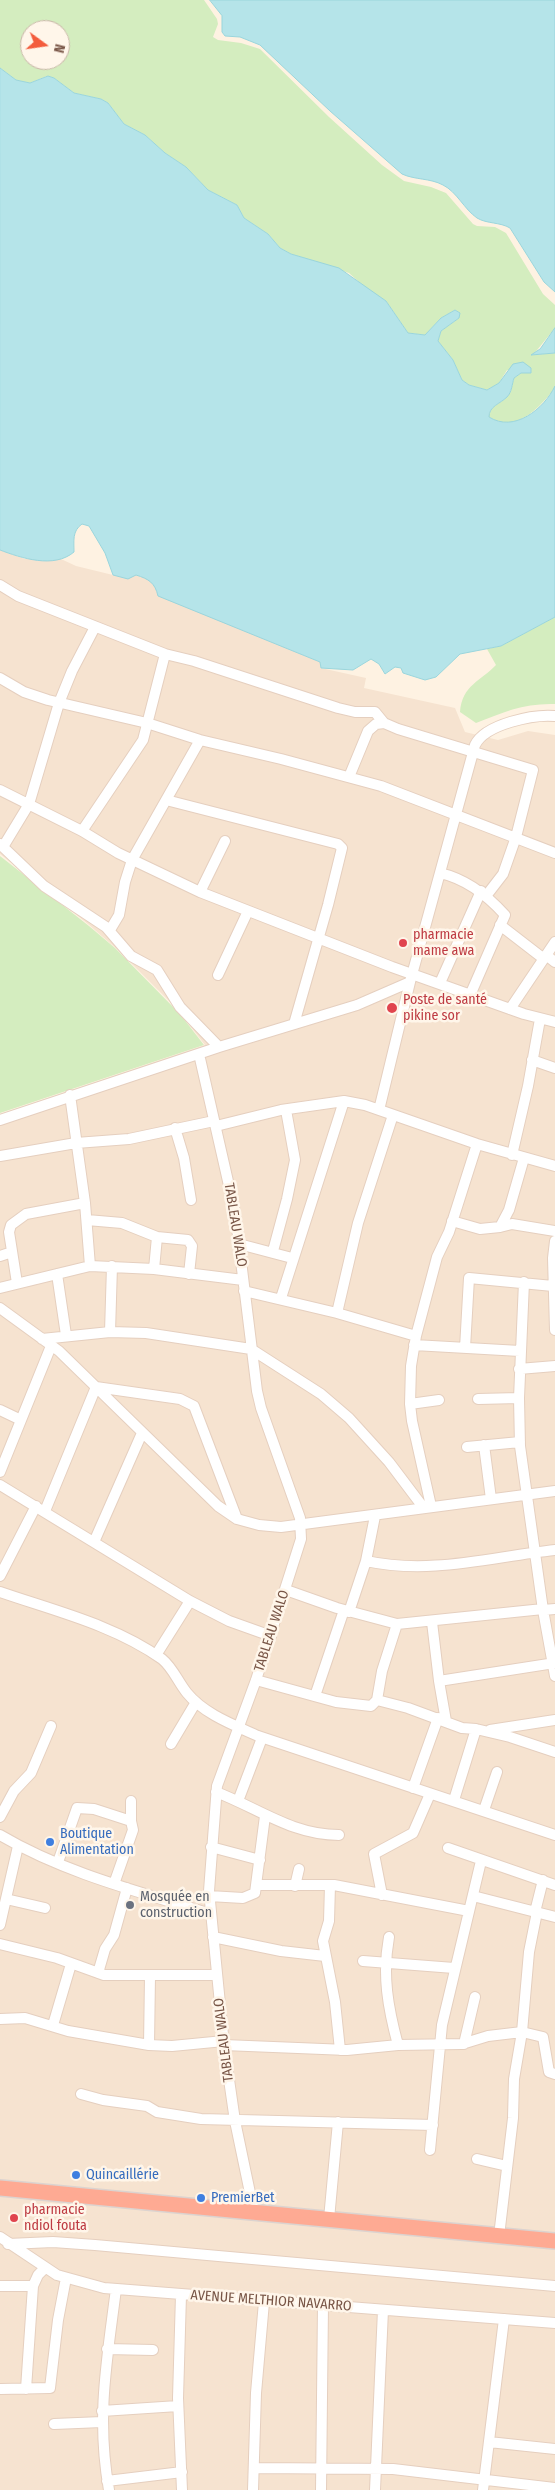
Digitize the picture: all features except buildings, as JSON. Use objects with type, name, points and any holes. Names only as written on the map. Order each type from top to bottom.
[{"type":"highway","points":[[0,2188],[555,2241]]},
{"type":"street","points":[[0,585],[12,593],[165,654],[194,661],[312,701],[348,711],[375,712],[384,724]]},
{"type":"street","points":[[96,627],[72,672],[59,703],[29,804],[2,846],[44,886],[110,930],[131,956],[157,970],[180,1007],[219,1047]]},
{"type":"street","points":[[82,831],[141,743],[165,654]]},
{"type":"street","points":[[0,678],[24,692],[59,703],[147,724],[200,740],[381,786],[555,853]]},
{"type":"street","points":[[379,1110],[472,753],[480,737],[497,727],[533,716],[555,716]]},
{"type":"street","points":[[349,777],[368,731],[376,724],[384,724],[472,753],[533,770],[516,837],[500,878],[484,894],[440,984]]},
{"type":"street","points":[[110,930],[119,915],[125,882],[132,860],[200,740]]},
{"type":"street","points":[[0,790],[82,831],[132,860],[200,892],[318,938],[412,978],[471,993],[510,1009],[555,1022]]},
{"type":"street","points":[[166,800],[340,845],[342,852],[294,1024]]},
{"type":"street","points":[[200,892],[225,841]]},
{"type":"street","points":[[440,873],[449,875],[484,894],[505,915],[471,993]]},
{"type":"street","points":[[218,975],[248,911]]},
{"type":"street","points":[[500,924],[545,957],[555,962]]},
{"type":"street","points":[[510,1009],[555,942]]},
{"type":"street","points":[[0,1120],[70,1095],[219,1047],[357,1005],[412,978]]},
{"type":"street","points":[[512,1155],[540,1019]]},
{"type":"street","name":"TABLEAU WALO","points":[[198,1054],[240,1244],[251,1349],[261,1408],[302,1526],[301,1539],[286,1590],[216,1792],[211,1847],[211,1914],[224,2043],[235,2121],[254,2212]]},
{"type":"street","points":[[532,1060],[555,1068]]},
{"type":"street","points":[[70,1095],[87,1220],[90,1266]]},
{"type":"street","points":[[281,1298],[292,1258],[344,1101]]},
{"type":"street","points":[[0,1156],[76,1143],[129,1139],[175,1128],[215,1124],[344,1101],[379,1110],[512,1155],[555,1166]]},
{"type":"street","points":[[273,1251],[295,1160],[286,1110]]},
{"type":"street","points":[[337,1313],[358,1224],[393,1115]]},
{"type":"street","points":[[175,1128],[184,1158],[191,1200]]},
{"type":"street","points":[[427,1506],[410,1404],[415,1340],[437,1257],[452,1221],[477,1144]]},
{"type":"street","points":[[500,1227],[509,1210],[524,1158]]},
{"type":"street","points":[[17,1283],[9,1232],[11,1225],[26,1214],[85,1203]]},
{"type":"street","points":[[87,1220],[122,1223],[157,1237],[188,1240],[191,1243],[189,1274]]},
{"type":"street","points":[[452,1221],[480,1229],[512,1224],[555,1231]]},
{"type":"street","points":[[154,1269],[157,1237]]},
{"type":"street","points":[[555,1241],[555,1330]]},
{"type":"street","points":[[240,1244],[273,1251],[292,1258]]},
{"type":"street","points":[[0,1256],[12,1252]]},
{"type":"street","points":[[0,1288],[90,1266],[154,1269],[243,1280]]},
{"type":"street","points":[[110,1332],[112,1266]]},
{"type":"street","points":[[57,1274],[66,1335]]},
{"type":"street","points":[[465,1348],[469,1278],[554,1284]]},
{"type":"street","points":[[524,1282],[518,1398],[520,1442],[543,1610],[555,1676]]},
{"type":"street","points":[[244,1291],[281,1298],[337,1313],[415,1340],[465,1348],[520,1351]]},
{"type":"street","points":[[0,1308],[51,1346],[96,1387],[218,1506],[237,1519],[270,1527],[302,1526],[375,1516],[427,1506],[526,1496],[555,1491]]},
{"type":"street","points":[[42,1339],[66,1335],[110,1332],[146,1333],[251,1349],[321,1394],[349,1418],[427,1506]]},
{"type":"street","points":[[0,1472],[51,1346]]},
{"type":"street","points":[[520,1369],[555,1366]]},
{"type":"street","points":[[0,1576],[40,1509],[96,1387]]},
{"type":"street","points":[[96,1387],[180,1399],[194,1406],[237,1519]]},
{"type":"street","points":[[478,1399],[518,1398]]},
{"type":"street","points":[[410,1404],[439,1400]]},
{"type":"street","points":[[0,1410],[21,1420]]},
{"type":"street","points":[[94,1542],[142,1433]]},
{"type":"street","points":[[467,1447],[520,1442]]},
{"type":"street","points":[[484,1445],[491,1499]]},
{"type":"street","points":[[0,1485],[190,1601],[229,1621],[271,1636]]},
{"type":"street","points":[[315,1696],[366,1560],[375,1516]]},
{"type":"street","points":[[366,1560],[396,1566],[423,1567],[555,1550]]},
{"type":"street","points":[[286,1590],[347,1611],[397,1624],[555,1609]]},
{"type":"street","points":[[0,1592],[116,1632],[156,1655],[168,1666],[186,1692],[196,1702],[237,1727],[262,1738],[555,1835]]},
{"type":"street","points":[[156,1655],[190,1601]]},
{"type":"street","points":[[413,1788],[442,1720],[432,1622]]},
{"type":"street","points":[[256,1680],[315,1696],[367,1707],[374,1706],[377,1700],[382,1671],[397,1624]]},
{"type":"street","points":[[439,1681],[554,1663]]},
{"type":"street","points":[[377,1700],[462,1728],[481,1729],[555,1720]]},
{"type":"street","points":[[171,1744],[196,1702]]},
{"type":"street","points":[[0,1816],[14,1791],[31,1773],[51,1726]]},
{"type":"street","points":[[481,1729],[555,1752]]},
{"type":"street","points":[[454,1800],[481,1729]]},
{"type":"street","points":[[238,1801],[262,1738]]},
{"type":"street","points":[[484,1810],[497,1772]]},
{"type":"street","points":[[216,1792],[300,1831],[339,1835]]},
{"type":"street","points":[[382,1895],[370,1856],[413,1833],[430,1794]]},
{"type":"street","points":[[114,1884],[133,1830],[131,1801]]},
{"type":"street","points":[[58,1862],[73,1814],[78,1808],[93,1809],[131,1821]]},
{"type":"street","points":[[210,1896],[234,1898],[251,1896],[256,1893],[265,1816]]},
{"type":"street","points":[[0,1835],[18,1846],[114,1884],[211,1914]]},
{"type":"street","points":[[0,1925],[18,1846]]},
{"type":"street","points":[[211,1847],[260,1860]]},
{"type":"street","points":[[448,1848],[481,1861],[555,1885]]},
{"type":"street","points":[[430,2150],[439,2045],[454,1968],[481,1861]]},
{"type":"street","points":[[295,1886],[299,1869]]},
{"type":"street","points":[[499,2236],[513,2118],[514,2079],[522,2032],[529,1952],[543,1880]]},
{"type":"street","points":[[257,1885],[295,1886],[330,1884],[469,1911]]},
{"type":"street","points":[[330,1884],[329,1921],[323,1941],[335,2002],[340,2050]]},
{"type":"street","points":[[98,1973],[105,1949],[114,1936],[127,1888]]},
{"type":"street","points":[[473,1896],[555,1917]]},
{"type":"street","points":[[6,1899],[45,1908]]},
{"type":"street","points":[[213,1937],[281,1951],[325,1956]]},
{"type":"street","points":[[389,1937],[386,1963],[387,2000],[398,2045]]},
{"type":"street","points":[[0,1944],[98,1973],[150,1976],[217,1975]]},
{"type":"street","points":[[363,1961],[454,1968]]},
{"type":"street","points":[[53,2025],[70,1964]]},
{"type":"street","points":[[149,2045],[150,1976]]},
{"type":"street","points":[[464,2044],[475,1997]]},
{"type":"street","points":[[0,2019],[25,2018],[74,2032],[149,2045],[172,2046],[224,2043],[340,2050],[398,2045],[464,2044],[488,2036],[522,2032],[545,2038],[549,2072],[555,2074]]},
{"type":"street","points":[[81,2094],[103,2100],[147,2106],[157,2112],[201,2119],[433,2125]]},
{"type":"street","points":[[329,2219],[338,2122]]},
{"type":"street","points":[[477,2159],[507,2166]]},
{"type":"street","name":"AVENUE MELTHIOR NAVARRO","points":[[0,2237],[5,2244],[66,2278],[116,2289],[555,2324]]},
{"type":"street","points":[[5,2244],[53,2242],[95,2245],[378,2268],[423,2275],[555,2286]]},
{"type":"street","points":[[26,2389],[33,2286],[38,2275],[45,2268]]},
{"type":"street","points":[[0,2389],[48,2389],[51,2386],[58,2320],[66,2278]]},
{"type":"street","points":[[0,2286],[33,2286]]},
{"type":"street","points":[[116,2289],[107,2349],[102,2411],[108,2485],[182,2472]]},
{"type":"street","points":[[181,2295],[178,2406],[182,2490]]},
{"type":"street","points":[[253,2490],[256,2392],[264,2302]]},
{"type":"street","points":[[321,2490],[323,2305]]},
{"type":"street","points":[[375,2490],[383,2310]]},
{"type":"street","points":[[484,2485],[504,2319]]},
{"type":"street","points":[[107,2349],[152,2350]]},
{"type":"street","points":[[102,2411],[178,2406]]},
{"type":"street","points":[[54,2424],[102,2422]]},
{"type":"street","points":[[490,2442],[555,2449]]},
{"type":"street","points":[[254,2468],[321,2467],[376,2469],[484,2485],[555,2488]]},
{"type":"shaded area","points":[[0,550],[25,559],[61,559],[76,566],[113,575],[136,575],[146,578],[203,613],[320,662],[321,668],[366,678],[364,688],[455,708],[465,732],[498,740],[528,731],[555,735],[555,2490],[0,2490],[0,1114],[205,1045],[176,1008],[119,951],[0,854]]},
{"type":"green space","points":[[0,0],[204,0],[217,19],[218,24],[213,37],[218,40],[241,43],[260,49],[329,117],[382,165],[404,181],[431,187],[446,193],[473,224],[495,227],[506,233],[543,294],[555,305],[555,328],[533,355],[555,353],[555,388],[542,403],[518,421],[499,421],[489,417],[491,410],[509,395],[514,378],[521,373],[507,370],[499,383],[487,390],[469,385],[462,380],[453,360],[438,341],[441,331],[459,318],[459,313],[455,310],[441,318],[425,335],[408,333],[386,301],[369,291],[349,273],[291,254],[280,248],[268,234],[244,218],[237,205],[208,190],[186,167],[165,153],[145,135],[124,124],[108,103],[101,99],[74,93],[54,78],[47,76],[30,83],[16,80],[0,68]]},
{"type":"green space","points":[[555,617],[555,704],[524,707],[476,723],[460,712],[468,689],[496,665],[487,649],[501,646]]},
{"type":"green space","points":[[0,856],[115,948],[180,1014],[204,1045],[0,1113]]},
{"type":"water","points":[[210,0],[555,0],[555,292],[544,282],[510,228],[477,218],[443,185],[402,174],[330,111],[260,45],[240,37],[225,36],[222,32],[222,16]]},
{"type":"water","points":[[0,68],[16,80],[30,83],[48,76],[54,78],[74,93],[101,99],[108,103],[124,124],[145,135],[165,153],[186,167],[208,190],[237,205],[244,218],[268,234],[280,248],[291,254],[339,268],[386,301],[408,333],[425,335],[441,318],[455,310],[460,313],[459,318],[441,331],[438,341],[453,360],[462,380],[469,385],[487,390],[499,383],[513,364],[523,362],[531,368],[531,373],[521,373],[514,378],[509,395],[491,410],[489,417],[508,422],[527,416],[544,403],[555,386],[555,617],[501,646],[460,654],[436,677],[425,680],[403,673],[401,668],[395,667],[385,674],[379,664],[371,659],[353,670],[321,668],[320,662],[158,596],[151,582],[144,578],[136,575],[128,579],[113,575],[105,553],[89,526],[82,524],[77,530],[74,536],[74,552],[57,560],[27,559],[0,550]]},
{"type":"water","points":[[555,328],[555,353],[531,355],[540,349]]},
{"type":"place","name":"pharmacie mame awa","points":[[403,943]]},
{"type":"place","name":"Poste de santé pikine sor","points":[[392,1008]]},
{"type":"place","name":"Boutique Alimentation","points":[[50,1842]]},
{"type":"place","name":"Mosquée en construction","points":[[130,1905]]},
{"type":"place","name":"Quincaillérie","points":[[76,2175]]},
{"type":"place","name":"PremierBet","points":[[201,2198]]},
{"type":"place","name":"pharmacie ndiol fouta","points":[[14,2218]]}]
